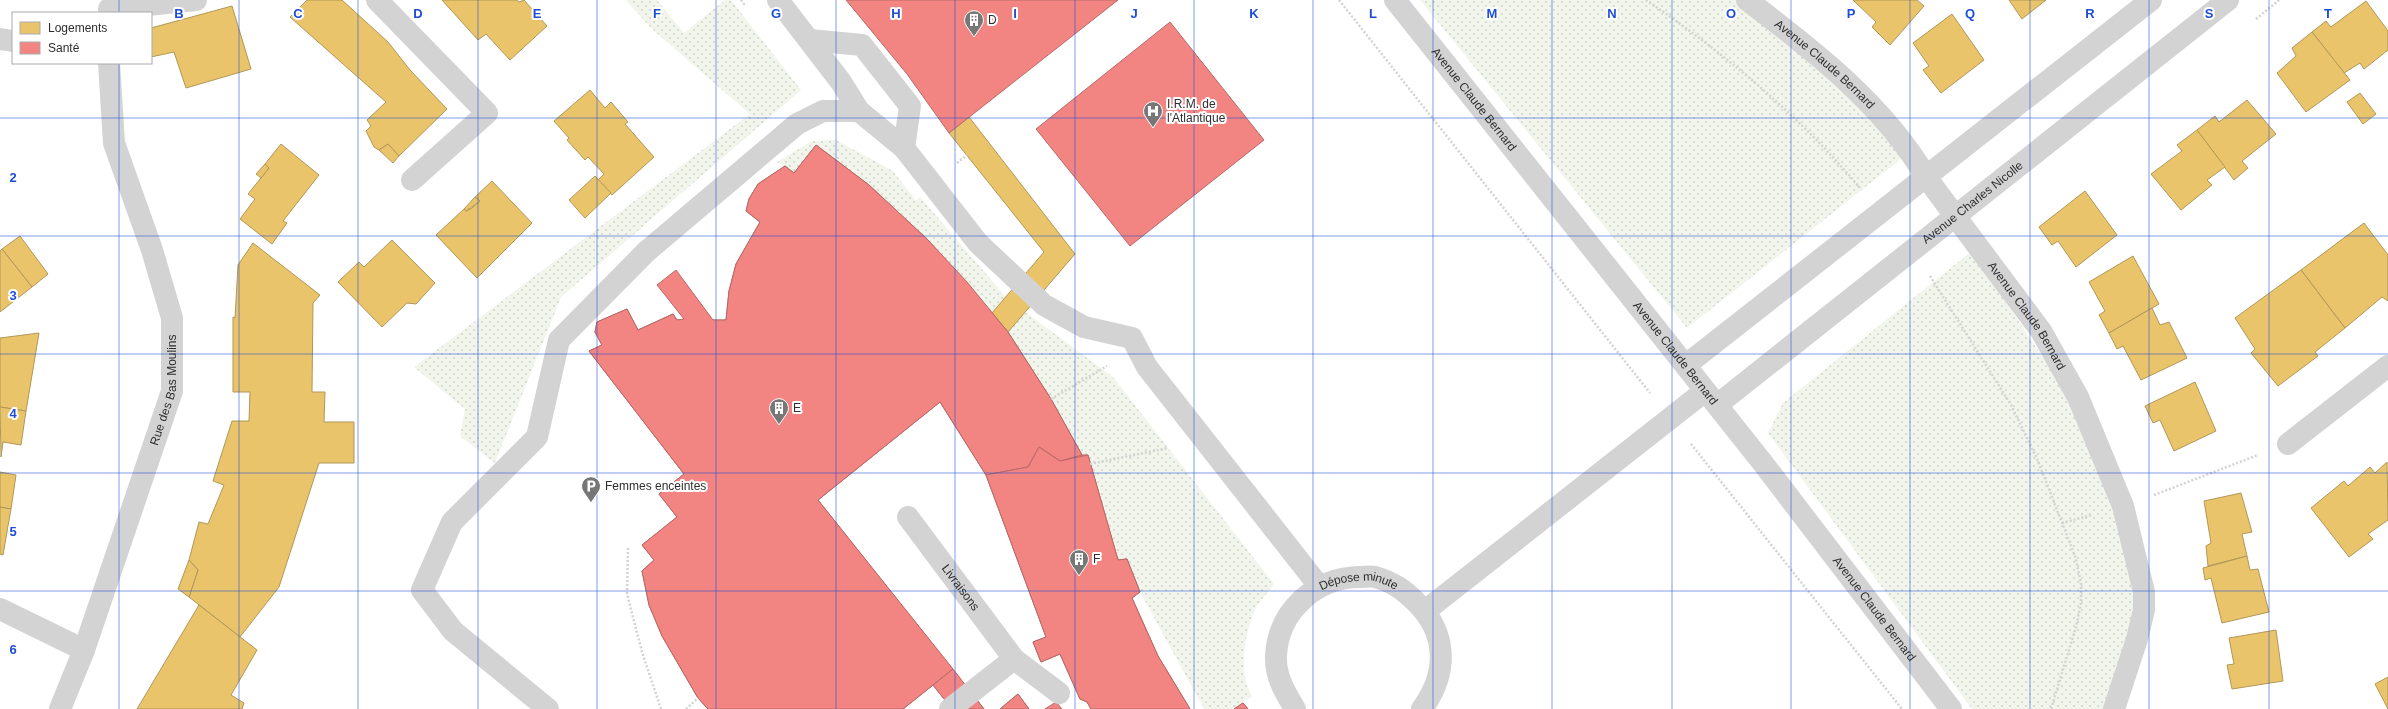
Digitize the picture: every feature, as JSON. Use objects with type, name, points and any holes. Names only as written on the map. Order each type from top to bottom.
[{"type":"street","points":[[109,7],[196,0]]},
{"type":"street","points":[[377,0],[487,113],[412,180]]},
{"type":"street","points":[[778,0],[841,82],[859,111],[904,148],[978,243],[1044,305],[1084,327],[1132,338],[1147,367],[1319,586]]},
{"type":"street","name":"Avenue Claude Bernard","points":[[1396,0],[1686,365],[1951,709]]},
{"type":"street","name":"Avenue Claude Bernard","points":[[1747,0],[1813,52],[1849,86],[1911,151],[1926,177],[2041,331],[2078,397],[2124,506],[2144,592],[2144,610],[2137,639],[2114,709]]},
{"type":"street","points":[[1686,365],[2151,0]]},
{"type":"street","name":"Avenue Charles Nicolle","points":[[1425,611],[1670,418],[1711,398],[1955,214],[2228,0]]},
{"type":"street","points":[[0,38],[12,41]]},
{"type":"street","points":[[810,40],[862,45],[910,106],[904,148]]},
{"type":"street","name":"Rue des Bas Moulins","points":[[60,709],[84,650],[172,391],[172,318],[152,250],[114,143],[109,64]]},
{"type":"street","points":[[548,709],[453,631],[422,590],[452,522],[537,437],[559,340],[646,252],[797,124],[823,111],[859,111]]},
{"type":"street","points":[[2288,444],[2388,366]]},
{"type":"street","name":"Livraisons","points":[[908,517],[1014,659],[1059,693]]},
{"type":"street","name":"Dépose minute","points":[[1295,709],[1280,684],[1276,656],[1282,628],[1296,604],[1319,586],[1346,577],[1374,577],[1401,587],[1425,611],[1435,626],[1440,657],[1440,672],[1432,695],[1422,709]]},
{"type":"street","points":[[0,609],[84,650]]},
{"type":"street","points":[[950,709],[1014,659]]},
{"type":"path","points":[[1339,0],[1902,709]]},
{"type":"path","points":[[1647,0],[1692,33],[1747,77],[1817,140],[1861,189]]},
{"type":"path","points":[[1929,276],[2011,405],[2038,460],[2075,556],[2081,583],[2081,603],[2076,627],[2051,709]]},
{"type":"path","points":[[1051,399],[1083,378]]},
{"type":"path","points":[[1090,464],[1171,447],[1196,428]]},
{"type":"path","points":[[2124,506],[2288,444]]},
{"type":"path","points":[[628,548],[627,594],[642,652],[661,709]]},
{"type":"path","points":[[686,709],[698,698]]},
{"type":"shaded area","points":[[626,0],[657,0],[684,33],[725,0],[731,0],[801,90],[561,297],[495,463],[460,436],[465,409],[414,367],[750,114],[652,29]]},
{"type":"shaded area","points":[[1420,0],[1745,0],[1911,151],[1687,328]]},
{"type":"shaded area","points":[[836,140],[893,171],[916,201],[920,197],[1006,297],[992,313],[931,244],[909,223],[865,184],[816,145],[795,173],[777,162],[812,141]]},
{"type":"shaded area","points":[[1972,251],[2071,400],[2116,508],[2136,608],[2104,709],[1972,709],[1768,433],[1783,403]]},
{"type":"shaded area","points":[[1025,312],[1113,377],[1274,584],[1256,608],[1250,622],[1245,643],[1245,677],[1252,696],[1234,709],[1204,709],[1140,592],[1127,559],[1118,560],[1088,455],[1082,455],[1051,399],[1008,332]]},
{"type":"building: Logements","points":[[307,0],[342,0],[388,42],[410,70],[447,109],[399,156],[388,144],[379,150],[374,147],[366,131],[371,126],[367,120],[386,102],[290,17]]},
{"type":"building: Logements","points":[[442,0],[517,0],[519,2],[524,0],[547,26],[510,60],[486,34],[478,40]]},
{"type":"building: Logements","points":[[1853,0],[1917,0],[1924,6],[1890,45],[1872,27],[1876,22]]},
{"type":"building: Logements","points":[[2009,0],[2046,0],[2022,19]]},
{"type":"building: Logements","points":[[2366,1],[2388,31],[2388,50],[2364,69],[2360,63],[2344,73],[2312,32],[2326,21],[2331,27]]},
{"type":"building: Logements","points":[[232,6],[251,69],[186,88],[174,52],[152,57],[152,28]]},
{"type":"building: Logements","points":[[1952,14],[1984,60],[1941,93],[1923,70],[1929,66],[1913,43]]},
{"type":"building: Logements","points":[[2312,32],[2350,80],[2306,112],[2277,73],[2296,56],[2292,48]]},
{"type":"building: Logements","points":[[590,90],[605,108],[611,102],[628,122],[625,124],[654,157],[612,195],[598,180],[604,174],[588,157],[585,160],[567,140],[569,138],[554,121]]},
{"type":"building: Logements","points":[[2360,93],[2376,114],[2363,124],[2347,102]]},
{"type":"building: Logements","points":[[2247,100],[2276,134],[2242,161],[2248,168],[2234,180],[2197,130],[2215,116],[2219,122]]},
{"type":"building: Logements","points":[[969,117],[1075,254],[1008,332],[992,313],[1044,252],[949,133]]},
{"type":"building: Logements","points":[[2197,130],[2225,167],[2207,180],[2212,185],[2181,210],[2151,174],[2182,151],[2177,145]]},
{"type":"building: Logements","points":[[281,144],[319,175],[283,221],[287,223],[272,244],[240,219],[255,199],[248,194],[269,168],[265,164]]},
{"type":"building: Logements","points":[[388,144],[399,156],[393,163],[379,150]]},
{"type":"building: Logements","points":[[265,164],[269,168],[261,178],[256,174]]},
{"type":"building: Logements","points":[[595,176],[611,193],[585,218],[569,200]]},
{"type":"building: Logements","points":[[492,181],[532,223],[477,278],[436,235],[464,209],[466,211],[472,208],[480,201],[475,197]]},
{"type":"building: Logements","points":[[2085,191],[2117,235],[2076,267],[2058,241],[2052,245],[2039,227]]},
{"type":"building: Logements","points":[[475,197],[480,201],[466,211],[464,209]]},
{"type":"building: Logements","points":[[2364,223],[2388,255],[2388,301],[2382,297],[2345,328],[2301,270]]},
{"type":"building: Logements","points":[[20,236],[48,274],[32,287],[2,249]]},
{"type":"building: Logements","points":[[392,240],[435,283],[416,304],[407,303],[382,327],[338,282],[359,262],[364,267]]},
{"type":"building: Logements","points":[[253,243],[320,295],[313,303],[312,392],[325,392],[324,422],[354,422],[354,463],[319,463],[279,587],[240,637],[189,597],[198,570],[189,560],[199,522],[208,524],[224,485],[213,481],[232,421],[249,421],[250,392],[233,392],[233,317],[235,318],[238,265]]},
{"type":"building: Logements","points":[[2,249],[32,287],[0,312],[0,251]]},
{"type":"building: Logements","points":[[2133,256],[2159,304],[2109,333],[2099,315],[2105,311],[2089,282]]},
{"type":"building: Logements","points":[[2301,270],[2345,328],[2315,352],[2318,356],[2278,386],[2251,353],[2255,349],[2235,318]]},
{"type":"building: Logements","points":[[2152,308],[2160,325],[2169,322],[2187,358],[2141,380],[2123,346],[2117,349],[2109,333]]},
{"type":"building: Logements","points":[[39,333],[26,411],[0,407],[0,338]]},
{"type":"building: Logements","points":[[2195,382],[2216,431],[2174,451],[2160,420],[2153,423],[2145,406]]},
{"type":"building: Logements","points":[[0,407],[26,411],[21,445],[3,442],[1,457]]},
{"type":"building: Logements","points":[[2387,462],[2388,520],[2368,534],[2373,539],[2349,557],[2311,508],[2344,481],[2348,486],[2370,467],[2375,473]]},
{"type":"building: Logements","points":[[0,472],[16,475],[11,509],[0,507]]},
{"type":"building: Logements","points":[[2241,493],[2252,532],[2242,534],[2247,556],[2208,566],[2206,546],[2211,543],[2204,501]]},
{"type":"building: Logements","points":[[0,507],[11,509],[3,555],[0,554]]},
{"type":"building: Logements","points":[[2247,556],[2250,570],[2258,569],[2269,612],[2222,623],[2211,578],[2205,580],[2203,568]]},
{"type":"building: Logements","points":[[189,560],[198,570],[189,597],[178,589]]},
{"type":"building: Logements","points":[[199,605],[257,650],[231,695],[244,703],[242,709],[137,709]]},
{"type":"building: Logements","points":[[2276,630],[2283,681],[2232,689],[2227,665],[2234,664],[2229,638]]},
{"type":"building: Logements","points":[[2388,677],[2388,709],[2375,684]]},
{"type":"building: Santé","name":"D","points":[[846,0],[1118,0],[949,133],[907,74]]},
{"type":"building: Santé","points":[[1170,22],[1264,140],[1130,246],[1036,129]]},
{"type":"building: Santé","name":"E","points":[[816,145],[869,185],[928,240],[1008,332],[1051,399],[1082,455],[1088,455],[1118,560],[1127,559],[1140,592],[1132,598],[1158,656],[1190,709],[1091,709],[1087,702],[1080,699],[1060,654],[1041,662],[1033,642],[1046,637],[986,475],[940,402],[818,500],[984,709],[952,709],[933,685],[903,709],[708,709],[698,698],[662,636],[649,605],[642,571],[654,560],[642,545],[677,517],[659,494],[684,474],[589,351],[602,345],[595,332],[597,322],[627,309],[638,330],[673,314],[677,320],[726,320],[729,291],[736,264],[760,222],[746,211],[749,199],[758,184],[785,166],[794,173]]},
{"type":"building: Santé","name":"E","points":[[816,145],[869,185],[928,240],[967,282],[1008,332],[1051,399],[1082,455],[1060,461],[1039,447],[1028,467],[986,475],[940,402],[818,500],[953,669],[903,709],[708,709],[698,698],[662,636],[649,605],[642,571],[654,560],[642,545],[677,517],[659,494],[684,474],[589,351],[602,345],[595,332],[597,322],[627,309],[638,330],[673,314],[677,320],[684,319],[657,285],[676,270],[713,320],[726,320],[729,291],[736,264],[760,222],[746,211],[749,199],[758,184],[785,166],[794,173]]},
{"type":"building: Santé","name":"F","points":[[1039,447],[1060,461],[1088,455],[1118,560],[1127,559],[1140,592],[1132,598],[1158,656],[1190,709],[1091,709],[1087,702],[1080,699],[1060,654],[1041,662],[1033,642],[1046,637],[986,475],[1028,467]]},
{"type":"building: Santé","points":[[953,669],[984,709],[952,709],[933,685]]},
{"type":"building: Santé","points":[[1018,694],[1029,709],[1000,709]]},
{"type":"building: Santé","points":[[1018,694],[1029,709],[1000,709]]},
{"type":"building: Santé","points":[[1056,702],[1062,709],[1045,709]]},
{"type":"building: Santé","points":[[1243,703],[1248,709],[1234,709]]},
{"type":"building: Santé","points":[[1243,703],[1248,709],[1234,709]]},
{"type":"place","name":"D","points":[[974,37]]},
{"type":"place","name":"I.R.M. de l'Atlantique","points":[[1153,128]]},
{"type":"place","name":"E","points":[[779,425]]},
{"type":"place","name":"Femmes enceintes","points":[[591,503]]},
{"type":"place","name":"F","points":[[1079,576]]}]
